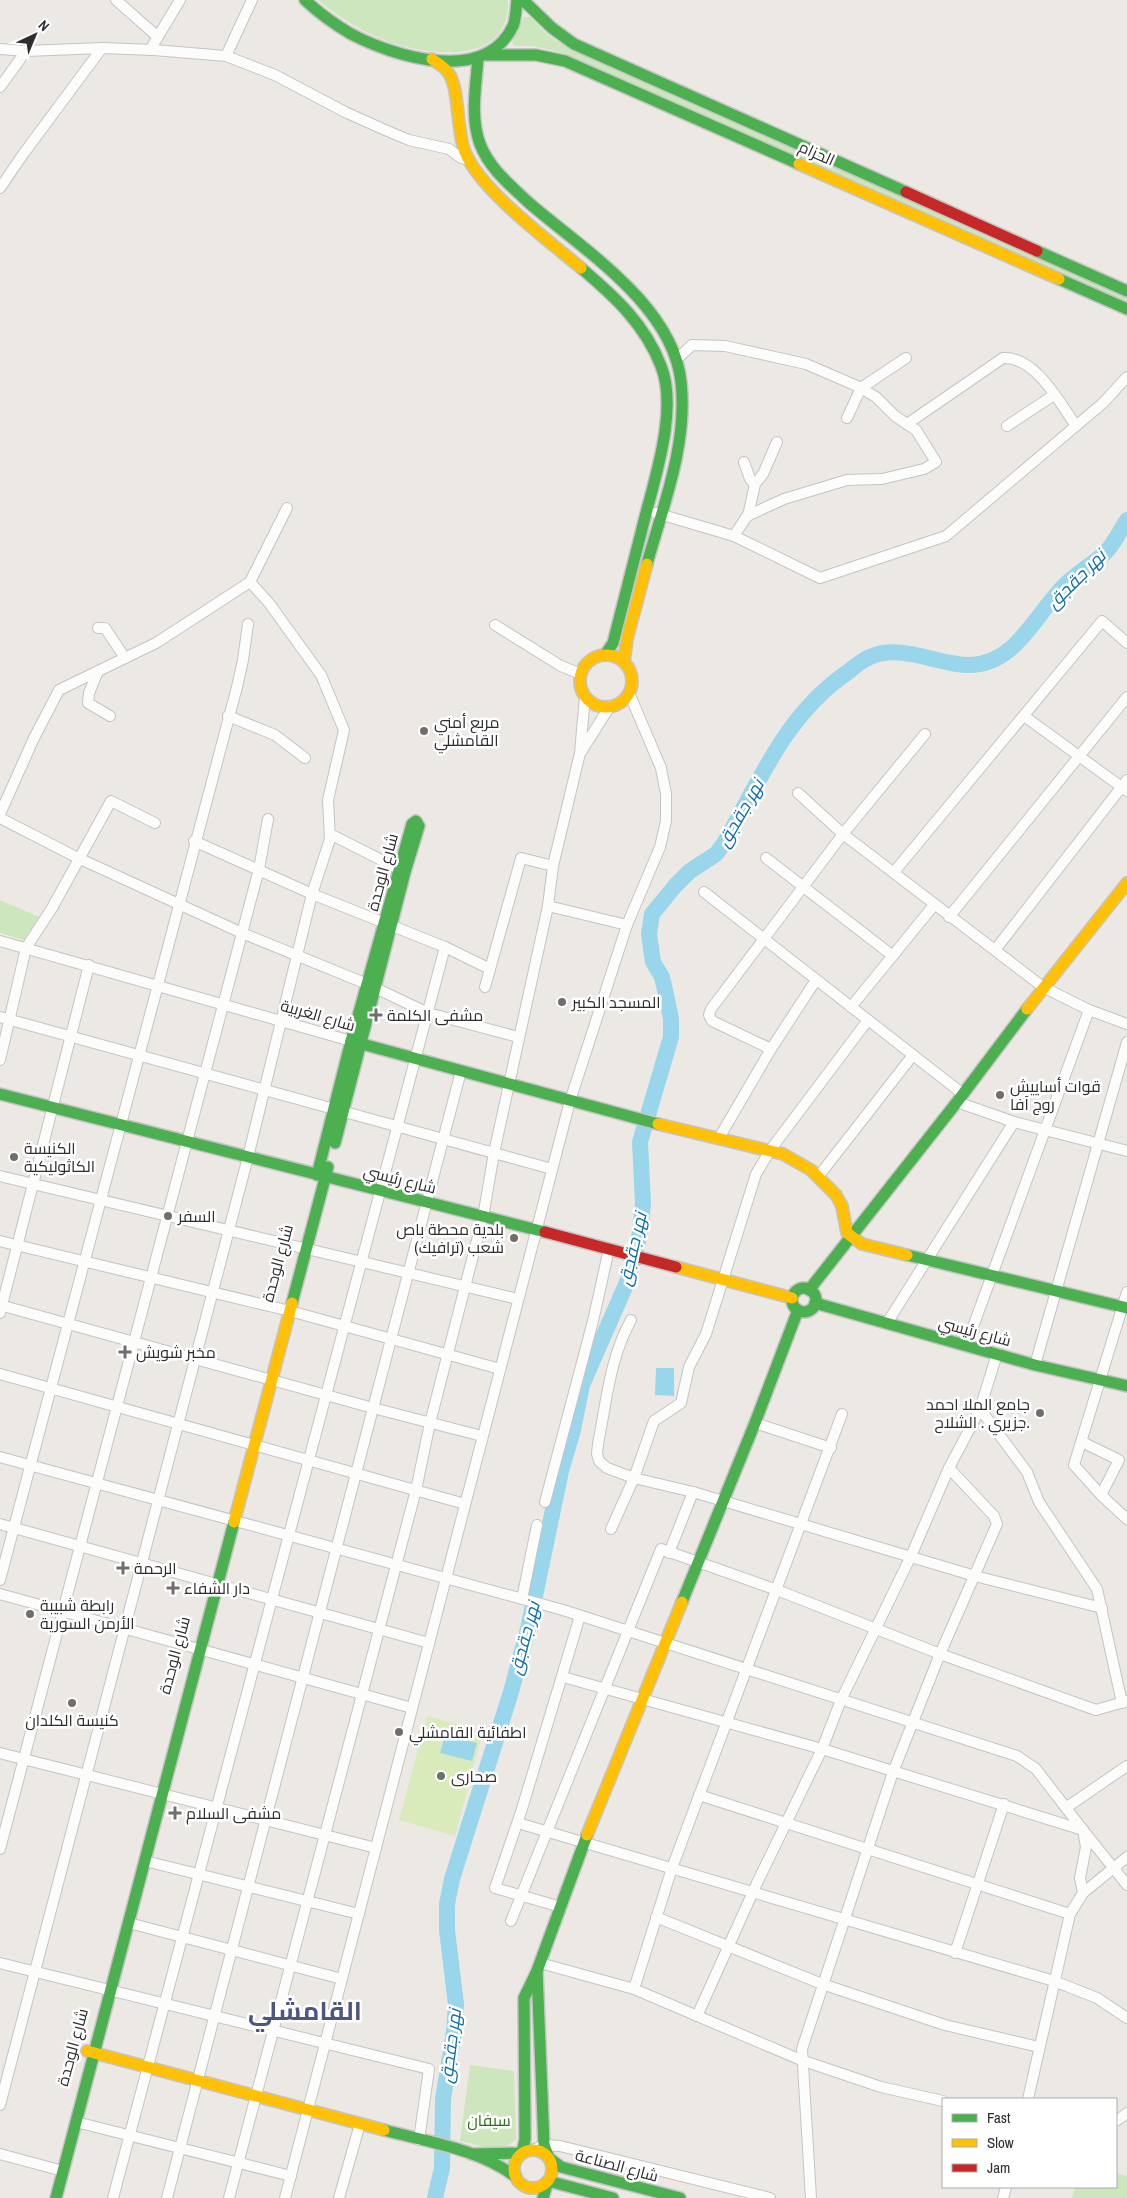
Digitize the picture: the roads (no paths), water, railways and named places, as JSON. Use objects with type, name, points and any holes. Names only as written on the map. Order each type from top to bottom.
[{"type":"main road","name":"الحزام","points":[[304,0],[346,31],[383,48],[410,56],[458,61],[482,57],[527,54],[555,57],[564,60],[1127,310]]},
{"type":"main road","points":[[517,0],[516,12],[510,30],[500,44],[482,57],[475,111],[477,132],[487,158],[505,180],[621,283],[650,312],[667,336],[677,359],[682,384],[683,417],[679,446],[627,639],[624,662]]},
{"type":"main road","name":"الحزام","points":[[523,0],[552,28],[574,44],[1127,291]]},
{"type":"main road","points":[[432,59],[447,70],[454,80],[460,141],[467,159],[476,172],[497,195],[619,301],[638,322],[652,344],[665,380],[667,407],[664,441],[613,643],[605,655]]},
{"type":"main road","points":[[605,655],[618,658],[624,662],[631,677],[628,692],[618,703],[610,706],[596,704],[585,696],[582,689],[581,674],[589,660],[605,655]]},
{"type":"main road","name":"شارع الوحدة","points":[[56,2198],[59,2170],[356,1042],[419,826],[416,820],[412,822],[399,869],[389,926]]},
{"type":"main road","points":[[809,1290],[814,1296],[815,1303],[810,1310],[802,1312],[792,1303],[792,1298],[797,1291],[809,1290],[960,1098],[1043,987],[1127,883]]},
{"type":"main road","name":"شارع الغربية","points":[[356,1042],[671,1128],[770,1149],[802,1164],[818,1177],[839,1200],[845,1229],[850,1236]]},
{"type":"main road","name":"شارع رئيسي","points":[[0,1094],[536,1230],[792,1298]]},
{"type":"main road","points":[[850,1236],[870,1247],[929,1259],[1125,1307]]},
{"type":"main road","name":"شارع رئيسي","points":[[815,1303],[966,1346],[1127,1386]]},
{"type":"main road","points":[[525,2198],[516,2179],[514,2166],[522,2153],[525,2140],[524,1998],[526,1989],[539,1967],[584,1842],[755,1423],[798,1310]]},
{"type":"main road","name":"شارع الوحدة","points":[[107,1989],[129,1923],[145,1861],[159,1792]]},
{"type":"main road","points":[[539,1967],[539,2148],[549,2158],[552,2170],[543,2198]]},
{"type":"main road","points":[[91,2052],[473,2154],[502,2167],[524,2186],[533,2189],[542,2187],[548,2181]]},
{"type":"main road","name":"شارع الوحدة","points":[[49,2198],[76,2122],[91,2052]]},
{"type":"main road","points":[[473,2154],[506,2155],[539,2148]]},
{"type":"main road","name":"شارع الصناعة","points":[[549,2158],[562,2167],[680,2198]]},
{"type":"main road","points":[[548,2181],[613,2198]]},
{"type":"street","points":[[116,0],[158,37]]},
{"type":"street","points":[[150,50],[180,0]]},
{"type":"street","points":[[226,56],[252,0]]},
{"type":"street","points":[[0,49],[102,48],[226,56],[275,75],[345,112],[385,130],[409,140],[449,149],[461,158],[467,159]]},
{"type":"street","points":[[0,188],[102,48]]},
{"type":"street","points":[[0,86],[26,50]]},
{"type":"street","points":[[677,359],[692,345],[725,346],[806,364],[861,388],[876,397],[895,416],[916,430],[936,462],[924,470],[882,479],[847,480],[814,489],[784,499],[748,516]]},
{"type":"street","points":[[848,418],[861,388],[906,358]]},
{"type":"street","points":[[907,424],[1003,358],[1008,358],[1031,368],[1046,383],[1076,426]]},
{"type":"street","points":[[648,510],[734,536],[820,578],[946,536],[1103,403],[1127,377]]},
{"type":"street","points":[[1007,426],[1054,395]]},
{"type":"street","points":[[734,536],[748,516],[755,484],[763,474],[777,442]]},
{"type":"street","points":[[744,462],[750,479],[755,484]]},
{"type":"street","points":[[0,814],[34,738],[59,690],[156,643],[250,582],[287,508]]},
{"type":"street","points":[[0,2105],[196,1359],[248,1157],[263,1089],[312,894],[330,839],[328,800],[344,730],[321,674],[269,603],[250,582]]},
{"type":"street","points":[[894,872],[1102,621],[1127,643]]},
{"type":"street","points":[[0,1580],[243,660],[248,624]]},
{"type":"street","points":[[495,625],[561,666],[581,674]]},
{"type":"street","points":[[98,628],[105,628],[125,658]]},
{"type":"street","points":[[98,671],[89,693],[88,703],[110,716]]},
{"type":"street","points":[[285,2198],[570,1101],[627,925],[660,846],[667,807],[661,768],[628,692]]},
{"type":"street","points":[[229,2198],[416,1490],[430,1423],[483,1217],[518,1036],[580,753],[585,696]]},
{"type":"street","points":[[949,916],[1127,697]]},
{"type":"street","points":[[580,753],[610,706]]},
{"type":"street","points":[[228,716],[275,735],[305,758]]},
{"type":"street","points":[[994,950],[1125,786],[1078,756],[1024,716]]},
{"type":"street","points":[[771,1049],[712,1020],[709,1015],[711,1009],[843,834],[924,734]]},
{"type":"street","points":[[798,794],[843,834],[1043,987],[1090,1010],[1127,1024]]},
{"type":"street","points":[[0,1060],[11,1020],[26,948],[52,908],[110,801],[155,823]]},
{"type":"street","points":[[0,818],[78,858],[178,904],[296,956],[371,986],[428,1013],[518,1036]]},
{"type":"street","points":[[0,1849],[259,869],[268,819]]},
{"type":"street","points":[[330,834],[399,869]]},
{"type":"street","points":[[194,841],[312,894],[445,947],[490,969]]},
{"type":"street","points":[[485,987],[521,858],[554,866]]},
{"type":"street","points":[[766,858],[893,956]]},
{"type":"street","points":[[704,892],[913,1055],[960,1098],[1014,1122],[1127,1151]]},
{"type":"street","points":[[851,1007],[934,905]]},
{"type":"street","points":[[548,906],[627,925]]},
{"type":"street","name":"شارع الغربية","points":[[0,941],[356,1042]]},
{"type":"street","points":[[113,2198],[445,947]]},
{"type":"street","points":[[89,965],[1,1308],[68,1324],[482,1436]]},
{"type":"street","points":[[719,1138],[771,1049],[816,980]]},
{"type":"street","points":[[966,1346],[1090,1010]]},
{"type":"street","points":[[0,1017],[552,1169]]},
{"type":"street","points":[[611,1529],[634,1478],[654,1421],[681,1403],[689,1367],[706,1334],[753,1182],[770,1149],[868,1020]]},
{"type":"street","points":[[1035,1364],[1127,1042]]},
{"type":"street","points":[[818,1177],[913,1055]]},
{"type":"street","points":[[167,2198],[461,1071]]},
{"type":"street","points":[[887,1324],[1014,1122]]},
{"type":"street","points":[[0,1176],[518,1299]]},
{"type":"street","points":[[0,1241],[286,1310],[500,1369]]},
{"type":"street","points":[[545,1502],[613,1250]]},
{"type":"street","points":[[1127,1292],[1125,1307],[1074,1465],[1127,1519]]},
{"type":"street","points":[[631,1320],[624,1333],[612,1371],[597,1454],[599,1461],[607,1468],[634,1478],[693,1492],[975,1576],[1102,1608]]},
{"type":"street","points":[[697,2016],[822,1749],[841,1700],[911,1556],[949,1468],[980,1409],[997,1354]]},
{"type":"street","points":[[0,1374],[465,1504]]},
{"type":"street","points":[[511,1921],[660,1549],[777,1590],[940,1654],[1096,1710],[1125,1702],[1097,1589],[1039,1502],[1027,1472],[980,1409]]},
{"type":"street","points":[[634,1989],[672,1868],[745,1669],[777,1590],[800,1523],[831,1448],[842,1414]]},
{"type":"street","points":[[755,1423],[831,1448]]},
{"type":"street","points":[[1082,1442],[1119,1460],[1101,1494]]},
{"type":"street","points":[[0,1457],[563,1610],[1024,1760],[1036,1769],[1127,1885]]},
{"type":"street","points":[[811,2198],[801,2060],[802,2049],[893,1772],[940,1654],[997,1521],[949,1468]]},
{"type":"street","points":[[669,1553],[693,1492]]},
{"type":"street","points":[[0,1524],[429,1643]]},
{"type":"street","points":[[526,1600],[537,1525]]},
{"type":"street","points":[[0,1594],[412,1708]]},
{"type":"street","points":[[561,1907],[495,1888],[518,1823],[580,1616]]},
{"type":"street","points":[[563,1677],[822,1749],[1083,1830]]},
{"type":"street","points":[[0,1753],[376,1848]]},
{"type":"street","points":[[1067,1807],[1127,1766]]},
{"type":"street","points":[[699,1795],[1070,1914]]},
{"type":"street","points":[[955,1953],[1004,1804]]},
{"type":"street","points":[[518,1823],[1054,1982],[1096,1998],[1127,2018]]},
{"type":"street","points":[[1083,1830],[1086,1847],[1080,1878],[1083,1893]]},
{"type":"street","points":[[1028,2098],[1070,1914],[1083,1893],[1127,1856]]},
{"type":"street","points":[[145,1861],[359,1914]]},
{"type":"street","points":[[656,1917],[822,1984],[945,2025],[1039,2048]]},
{"type":"street","points":[[129,1923],[342,1979]]},
{"type":"street","points":[[0,1962],[428,2069],[422,2141]]},
{"type":"street","points":[[539,1967],[634,1989],[801,2060],[882,2087],[942,2101]]},
{"type":"street","points":[[76,2122],[290,2176]]},
{"type":"street","points":[[339,2198],[360,2124]]},
{"type":"street","points":[[539,2148],[560,2146],[770,2198]]},
{"type":"street","points":[[0,2154],[59,2170]]},
{"type":"water","points":[[656,1368],[674,1368],[674,1396],[655,1395]]},
{"type":"water","points":[[445,1735],[477,1743],[472,1761],[440,1753]]},
{"type":"waterway","name":"نهر جقجق","points":[[435,2198],[442,2168],[443,2099],[454,2032],[456,2004],[447,1930],[447,1904],[452,1879],[511,1692],[529,1625],[561,1471],[573,1430],[582,1385],[628,1280],[640,1233],[643,1204],[640,1142],[671,1037],[671,1019],[662,977],[653,962],[649,934],[652,914],[690,871],[716,854],[725,842],[777,749],[808,707],[827,689],[861,662],[882,653],[907,653],[945,662],[970,665],[985,663],[999,657],[1022,637],[1067,583],[1106,552],[1127,520]]},
{"type":"place","name":"مربع أمني القامشلي","points":[[424,731]]},
{"type":"place","name":"المسجد الكبير","points":[[562,1002]]},
{"type":"place","name":"مشفى الكلمة","points":[[376,1015]]},
{"type":"place","name":"قوات أساييش روج آفا","points":[[1000,1095]]},
{"type":"place","name":"الكنيسة الكاثوليكية","points":[[14,1157]]},
{"type":"place","name":"السفر","points":[[168,1216]]},
{"type":"place","name":"بلدية محطة باص شعب (ترافيك)","points":[[514,1238]]},
{"type":"place","name":"مخبر شويش","points":[[125,1352]]},
{"type":"place","name":"جامع الملا احمد جزيري . الشلاح.","points":[[1040,1413]]},
{"type":"place","name":"الرحمة","points":[[123,1568]]},
{"type":"place","name":"دار الشفاء","points":[[173,1588]]},
{"type":"place","name":"رابطة شبيبة اﻷرمن السورية","points":[[30,1614]]},
{"type":"place","name":"كنيسة الكلدان","points":[[72,1703]]},
{"type":"place","name":"اطفائية القامشلي","points":[[399,1732]]},
{"type":"place","name":"صحارى","points":[[441,1776]]},
{"type":"place","name":"مشفى السلام","points":[[175,1813]]},
{"type":"district","name":"القامشلي","points":[[305,2010]]},
{"type":"park label","name":"سيفان","points":[[489,2120]]}]
